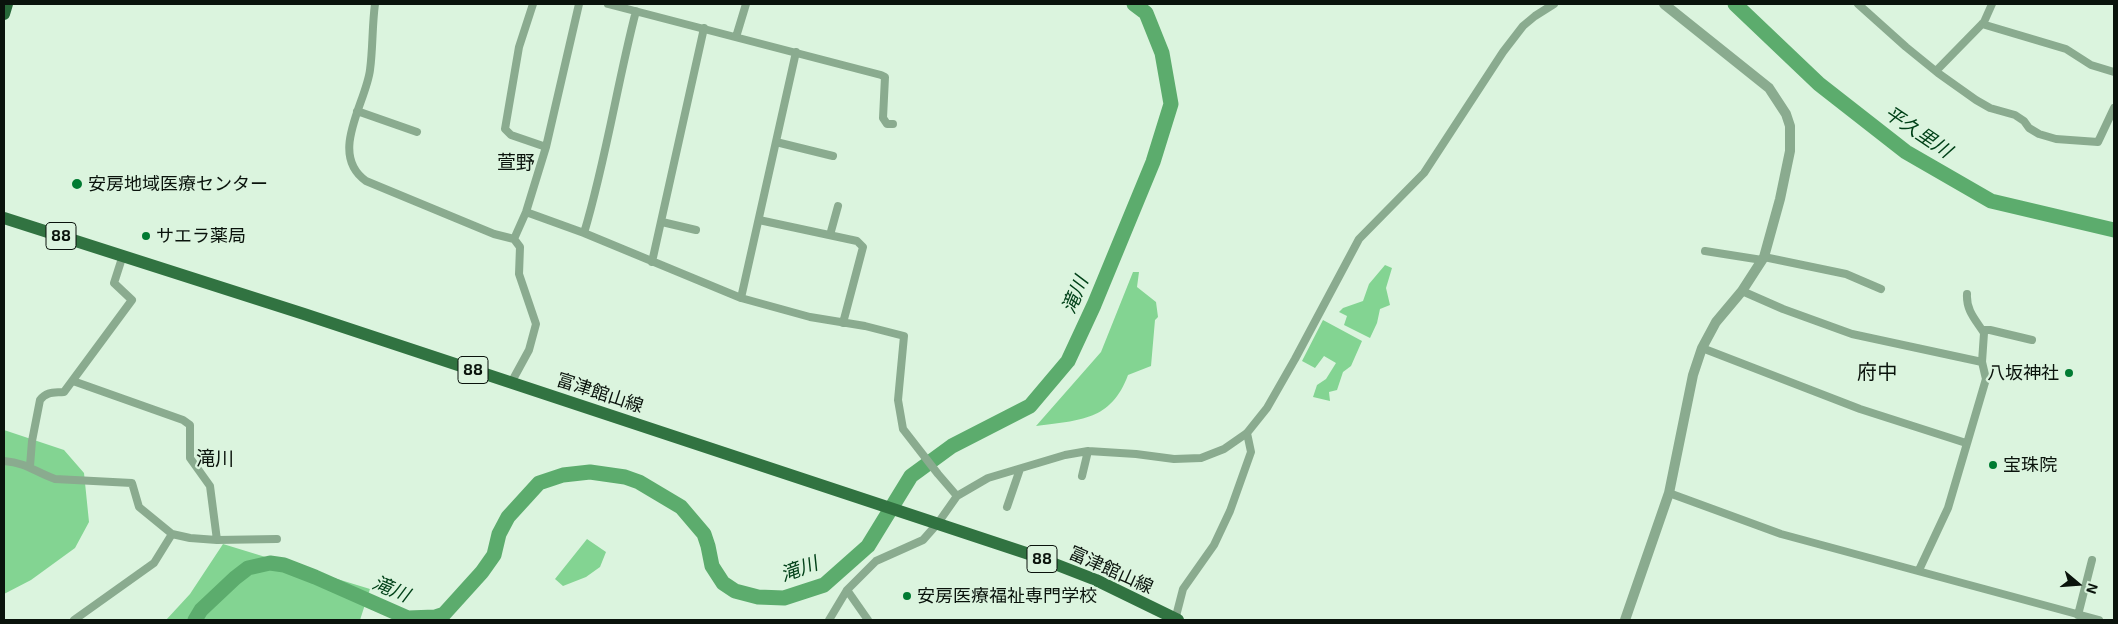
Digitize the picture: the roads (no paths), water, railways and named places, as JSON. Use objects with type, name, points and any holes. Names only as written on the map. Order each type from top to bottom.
[{"type":"highway","points":[[4,14],[7,4]]},
{"type":"main road","name":"富津館山線","points":[[4,218],[1029,554],[1140,600],[1176,620]]},
{"type":"street","points":[[374,4],[370,70],[350,131],[351,158],[358,176],[366,181],[494,234],[514,239],[520,247],[519,274],[536,324],[530,350],[511,383]]},
{"type":"street","points":[[533,4],[519,48],[504,129],[511,135],[546,147]]},
{"type":"street","points":[[514,239],[526,212],[546,147],[579,4]]},
{"type":"street","points":[[608,4],[885,77],[883,118],[887,124],[893,124]]},
{"type":"street","points":[[736,37],[746,4]]},
{"type":"street","points":[[829,620],[847,590],[876,562],[915,546],[923,540],[957,496],[988,478],[1065,455],[1088,451],[1174,459],[1201,458],[1224,449],[1247,433],[1267,408],[1291,367],[1359,239],[1424,174],[1503,52],[1523,26],[1554,4]]},
{"type":"street","points":[[1625,620],[1668,493],[1688,393],[1702,348],[1716,322],[1742,291],[1763,259],[1780,199],[1790,151],[1790,126],[1786,114],[1769,88],[1664,4]]},
{"type":"street","points":[[1858,4],[1936,71],[1990,108],[2015,115],[2024,121],[2029,128],[2056,139],[2098,142],[2114,108]]},
{"type":"street","points":[[1936,71],[1982,24],[1992,4]]},
{"type":"street","points":[[584,233],[598,188],[618,83],[636,11]]},
{"type":"street","points":[[1982,24],[2066,49],[2092,65],[2114,72]]},
{"type":"street","points":[[652,262],[704,28]]},
{"type":"street","points":[[741,298],[796,52]]},
{"type":"street","points":[[357,111],[417,132]]},
{"type":"street","points":[[776,142],[832,156]]},
{"type":"street","points":[[830,235],[838,206]]},
{"type":"street","points":[[526,212],[584,233],[741,298],[810,317],[904,336],[898,400],[903,428],[957,496]]},
{"type":"street","points":[[759,220],[857,241],[863,247],[843,323]]},
{"type":"street","points":[[662,222],[696,230]]},
{"type":"street","points":[[1705,251],[1846,274],[1881,289]]},
{"type":"street","points":[[30,466],[32,441],[40,400],[50,392],[64,392],[132,300],[114,283],[122,256]]},
{"type":"street","points":[[1742,291],[1783,309],[1852,334],[1982,362]]},
{"type":"street","points":[[1966,294],[1969,310],[1978,327],[1983,330],[2032,340]]},
{"type":"street","points":[[1919,570],[1948,508],[1986,379],[1982,362],[1983,330]]},
{"type":"street","points":[[1702,348],[1860,408],[1966,443]]},
{"type":"street","points":[[73,381],[183,420],[190,425],[190,458],[210,486],[217,540]]},
{"type":"street","points":[[1176,620],[1183,589],[1214,545],[1230,511],[1251,452],[1247,433]]},
{"type":"street","points":[[1082,476],[1088,451]]},
{"type":"street","points":[[4,462],[30,466],[44,475],[55,479],[132,484],[139,507],[172,534],[190,538],[217,540],[277,538]]},
{"type":"street","points":[[1007,507],[1020,469]]},
{"type":"street","points":[[1668,493],[1780,534],[2099,620]]},
{"type":"street","points":[[74,620],[154,563],[172,534]]},
{"type":"street","points":[[2078,615],[2092,560]]},
{"type":"street","points":[[847,590],[868,620]]},
{"type":"waterway","name":"滝川","points":[[195,620],[201,610],[248,568],[270,563],[284,565],[315,577],[408,618],[435,617],[444,614],[482,572],[494,555],[499,534],[508,517],[539,483],[563,475],[590,472],[625,477],[639,482],[681,507],[704,534],[712,566],[723,583],[735,591],[758,597],[784,598],[824,585],[868,546],[911,476],[952,446],[1030,406],[1068,361],[1094,305],[1153,162],[1171,104],[1162,53],[1146,13],[1134,4]]},
{"type":"waterway","name":"平久里川","points":[[1735,4],[1819,84],[1906,152],[1991,201],[2114,230]]},
{"type":"place","name":"安房地域医療センター","points":[[77,184]]},
{"type":"place","name":"サエラ薬局","points":[[146,236]]},
{"type":"place","name":"八坂神社","points":[[2069,373]]},
{"type":"place","name":"宝珠院","points":[[1993,465]]},
{"type":"place","name":"安房医療福祉専門学校","points":[[907,596]]},
{"type":"district","name":"萱野","points":[[516,163]]},
{"type":"district","name":"府中","points":[[1877,372]]},
{"type":"district","name":"滝川","points":[[215,459]]}]
